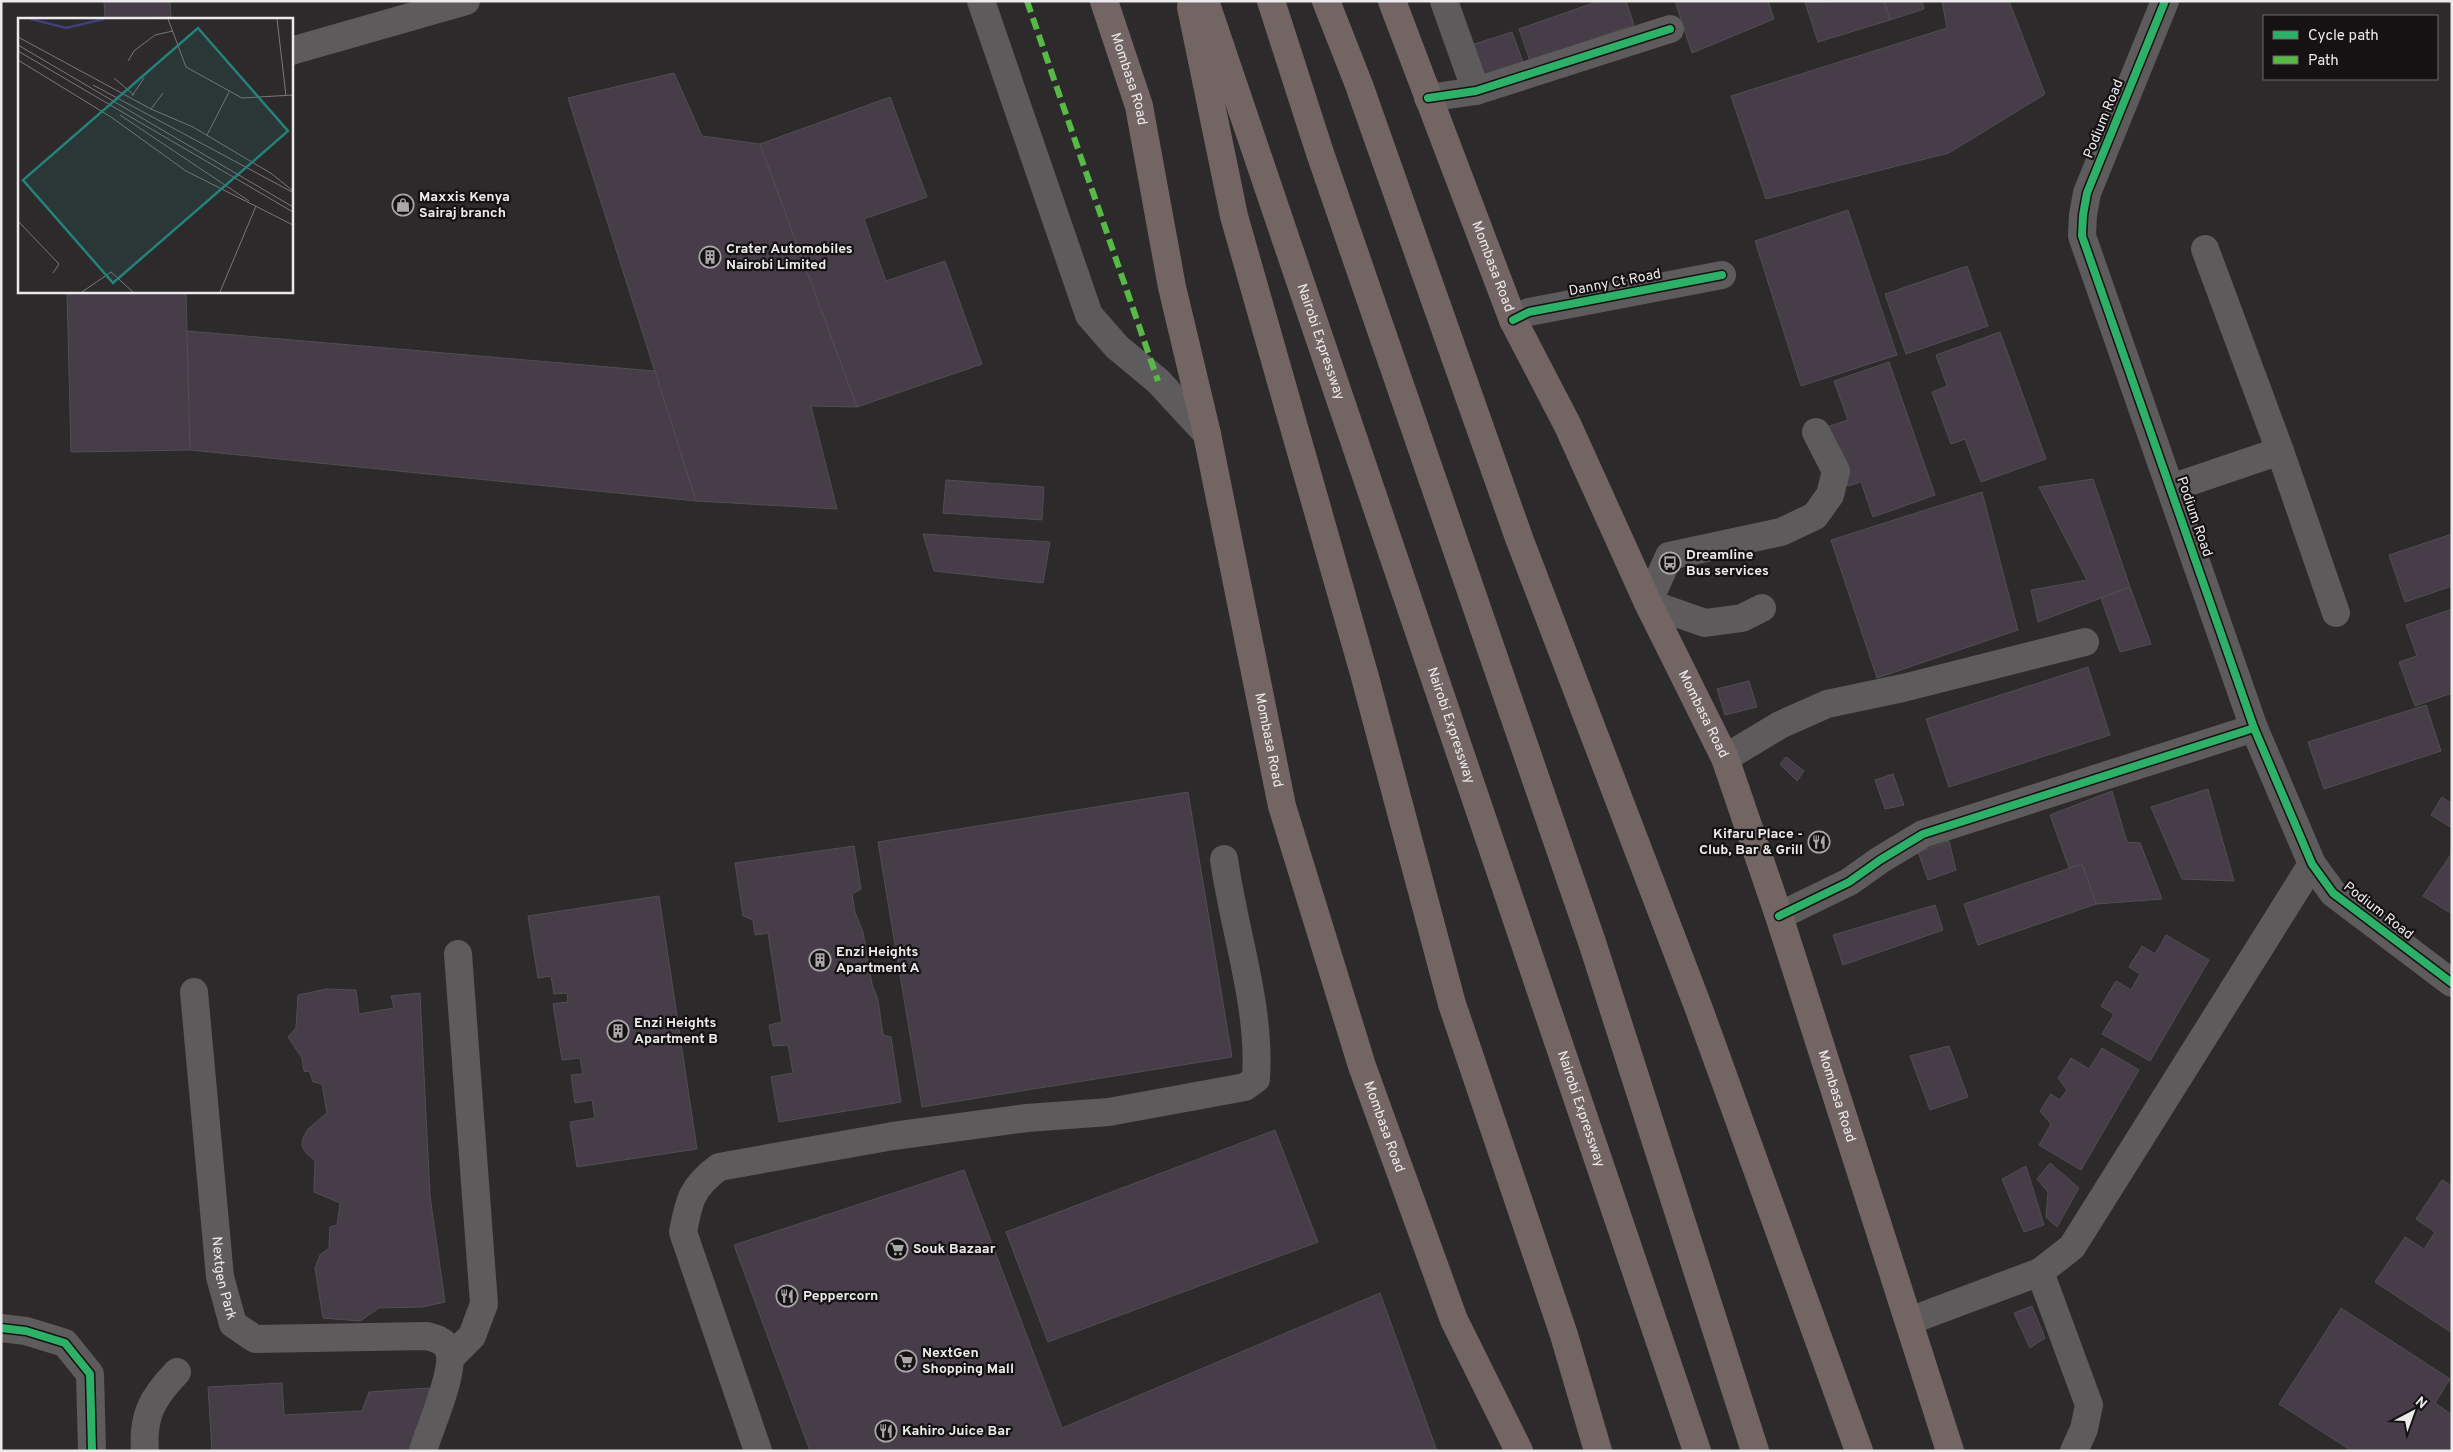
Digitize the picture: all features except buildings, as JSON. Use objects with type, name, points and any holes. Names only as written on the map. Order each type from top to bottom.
[{"type":"highway","name":"Mombasa Road","points":[[1104,1],[1139,106],[1172,287],[1207,434],[1282,806],[1362,1066],[1454,1320],[1519,1451]]},
{"type":"highway","points":[[1190,1],[1234,216],[1365,677],[1452,1004],[1564,1335],[1598,1451]]},
{"type":"highway","name":"Nairobi Expressway","points":[[1205,1],[1697,1451]]},
{"type":"highway","points":[[1270,1],[1320,153],[1592,942],[1755,1451]]},
{"type":"highway","points":[[1326,1],[1358,85],[1519,538],[1699,1009],[1859,1451]]},
{"type":"highway","name":"Mombasa Road","points":[[1392,1],[1513,320],[1568,426],[1648,602],[1725,758],[1779,916],[1950,1451]]},
{"type":"street","points":[[292,51],[466,1]]},
{"type":"street","points":[[981,1],[1089,315],[1117,347],[1158,381],[1207,434]]},
{"type":"street","points":[[1444,1],[1476,91]]},
{"type":"street","name":"Podium Road","points":[[2165,1],[2088,193],[2083,215],[2082,236],[2254,728],[2312,864],[2333,894],[2452,983]]},
{"type":"street","points":[[1428,98],[1476,91],[1670,30]]},
{"type":"street","points":[[2205,249],[2280,451],[2336,613]]},
{"type":"street","name":"Danny Ct Road","points":[[1513,320],[1529,312],[1722,275]]},
{"type":"street","points":[[1762,608],[1742,618],[1705,624],[1648,602],[1669,556],[1781,532],[1815,516],[1830,495],[1836,471],[1816,432]]},
{"type":"street","points":[[2171,488],[2280,451]]},
{"type":"street","points":[[1725,758],[1780,725],[1827,704],[1903,688],[2085,642]]},
{"type":"street","points":[[1779,916],[1849,882],[1880,860],[1923,834],[2254,728]]},
{"type":"street","points":[[758,1451],[683,1232],[688,1205],[701,1181],[719,1167],[893,1136],[1027,1118],[1109,1112],[1245,1087],[1256,1079],[1258,1052],[1251,997],[1229,893],[1224,859]]},
{"type":"street","points":[[1909,1321],[2040,1272],[2072,1247],[2312,864]]},
{"type":"street","points":[[423,1451],[443,1396],[451,1356],[472,1336],[484,1304],[458,954]]},
{"type":"street","name":"Nextgen Park","points":[[194,992],[220,1277],[233,1324],[255,1339],[427,1336],[440,1340],[447,1346],[451,1356]]},
{"type":"street","points":[[2040,1272],[2089,1405],[2084,1429],[2074,1451]]},
{"type":"street","points":[[1,1328],[26,1331],[65,1343],[90,1374],[92,1451]]},
{"type":"street","points":[[145,1451],[144,1435],[151,1405],[163,1387],[177,1372]]},
{"type":"marked path","points":[[1027,1],[1158,381]]},
{"type":"cycle path","points":[[2165,1],[2087,193],[2082,236],[2254,728],[2312,864],[2333,893],[2452,983]]},
{"type":"cycle path","points":[[1428,98],[1476,91],[1670,29]]},
{"type":"cycle path","points":[[1513,320],[1529,312],[1722,275]]},
{"type":"cycle path","points":[[1779,916],[1849,882],[1880,860],[1923,834],[2254,728]]},
{"type":"cycle path","points":[[1,1328],[26,1331],[65,1343],[90,1374],[92,1451]]},
{"type":"place","name":"Maxxis Kenya Sairaj branch","points":[[403,205]]},
{"type":"place","name":"Crater Automobiles Nairobi Limited","points":[[710,257]]},
{"type":"place","name":"Dreamline Bus services","points":[[1670,563]]},
{"type":"place","name":"Kifaru Place - Club, Bar & Grill","points":[[1819,842]]},
{"type":"place","name":"Enzi Heights Apartment A","points":[[820,960]]},
{"type":"place","name":"Enzi Heights Apartment B","points":[[618,1031]]},
{"type":"place","name":"Souk Bazaar","points":[[897,1249]]},
{"type":"place","name":"Peppercorn","points":[[787,1296]]},
{"type":"place","name":"NextGen Shopping Mall","points":[[906,1361]]},
{"type":"place","name":"Kahiro Juice Bar","points":[[886,1431]]}]
